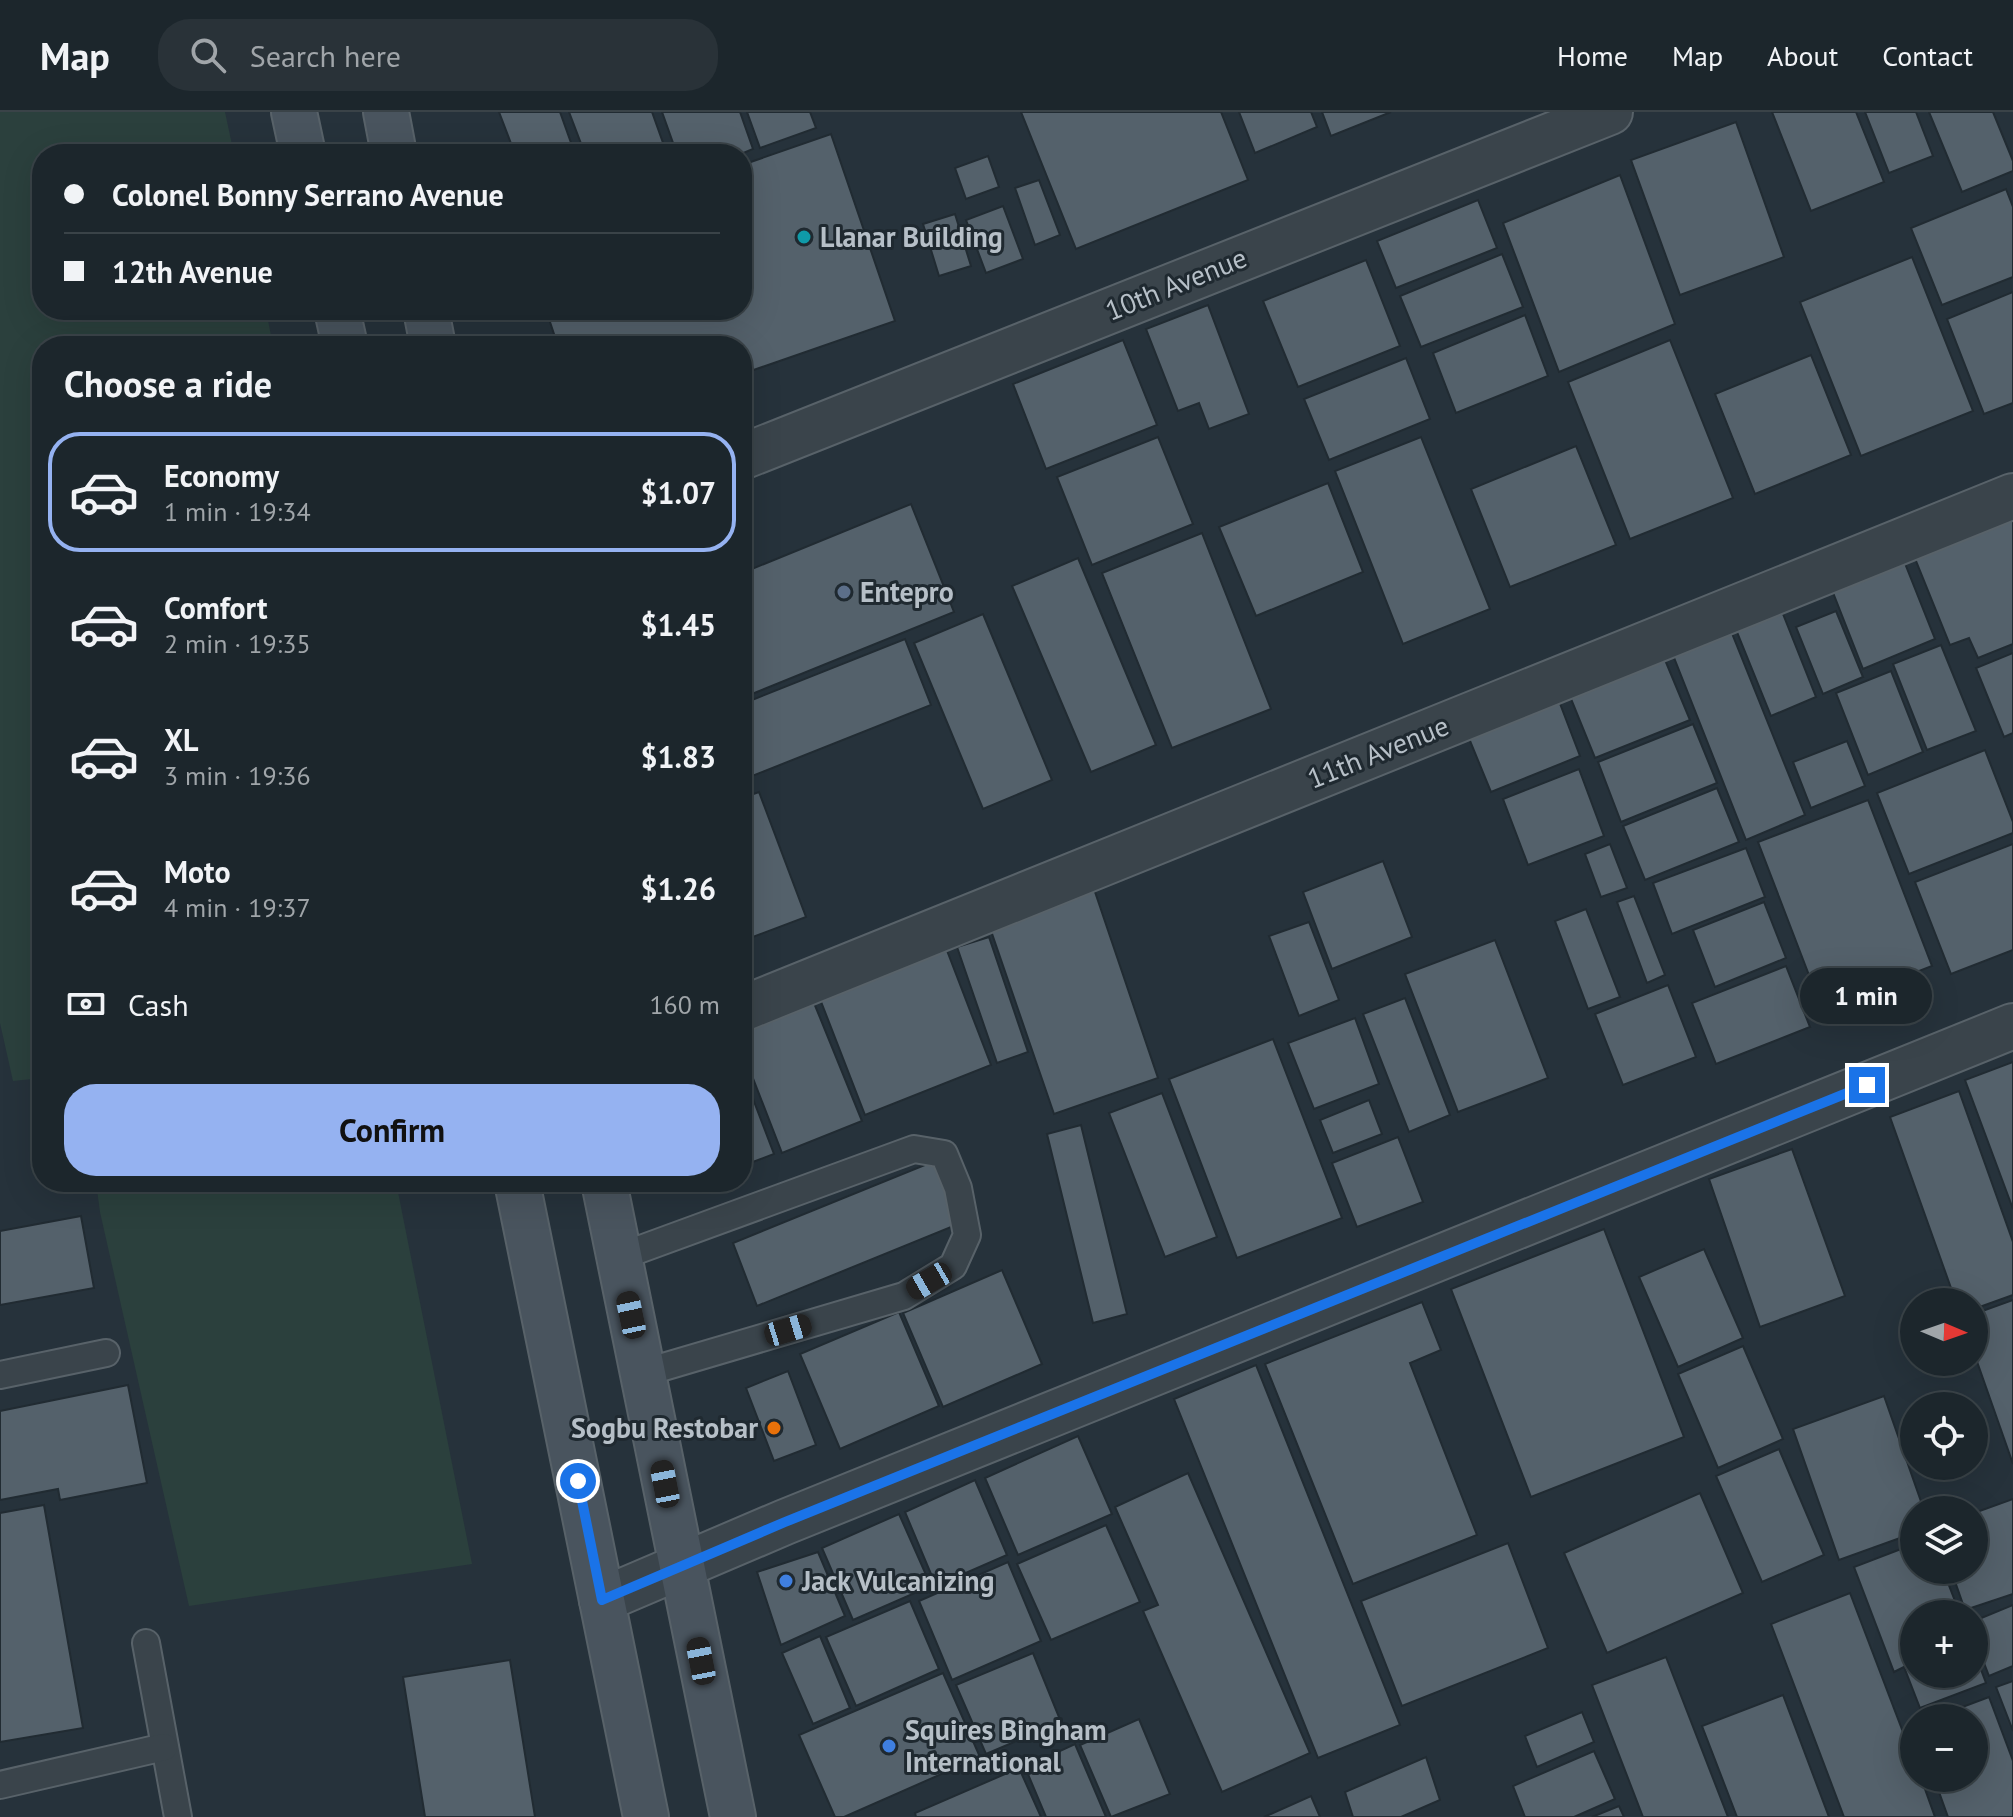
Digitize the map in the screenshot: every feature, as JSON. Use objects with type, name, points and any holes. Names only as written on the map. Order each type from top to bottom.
[{"type":"main road","points":[[294,112],[301,144]]},
{"type":"main road","points":[[386,112],[392,144]]},
{"type":"main road","points":[[519,1192],[646,1817]]},
{"type":"main road","points":[[606,1192],[733,1817]]},
{"type":"street","name":"10th Avenue","points":[[752,453],[1610,112]]},
{"type":"street","name":"11th Avenue","points":[[752,1005],[2013,496]]},
{"type":"street","points":[[602,1600],[785,1522],[2013,1026]]},
{"type":"lane","points":[[619,1257],[914,1149],[944,1154],[958,1188],[967,1235],[953,1266],[916,1289],[904,1296],[643,1373]]},
{"type":"lane","points":[[0,1375],[106,1353]]},
{"type":"lane","points":[[146,1643],[178,1817]]},
{"type":"lane","points":[[0,1785],[164,1747]]},
{"type":"green space","points":[[0,112],[225,112],[232,144],[32,144],[32,320],[268,320],[271,336],[32,336],[32,1079],[13,1081],[0,1023]]},
{"type":"green space","points":[[97,1192],[398,1192],[472,1564],[189,1606]]},
{"type":"building","points":[[499,112],[560,112],[571,144],[511,144]]},
{"type":"building","points":[[569,112],[652,112],[663,144],[581,144]]},
{"type":"building","points":[[662,112],[740,112],[751,144],[673,144]]},
{"type":"building","points":[[747,112],[810,112],[816,128],[760,148]]},
{"type":"building","points":[[1021,112],[1221,112],[1248,180],[1076,249]]},
{"type":"building","points":[[1239,112],[1311,112],[1317,127],[1255,153]]},
{"type":"building","points":[[1322,112],[1391,112],[1331,136]]},
{"type":"building","points":[[1772,112],[1856,112],[1884,182],[1811,211]]},
{"type":"building","points":[[1865,112],[1916,112],[1933,156],[1889,173]]},
{"type":"building","points":[[1929,112],[1993,112],[2013,161],[2013,171],[1962,192]]},
{"type":"building","points":[[1736,122],[1784,257],[1680,295],[1631,160]]},
{"type":"building","name":"Llanar Building","points":[[831,134],[895,321],[752,371],[752,336],[555,336],[549,320],[752,320],[752,162]]},
{"type":"building","points":[[988,156],[999,187],[966,199],[955,168]]},
{"type":"building","points":[[1620,175],[1675,324],[1559,372],[1503,223]]},
{"type":"building","points":[[1039,180],[1060,235],[1035,245],[1015,188]]},
{"type":"building","points":[[2006,189],[2013,207],[2013,277],[1942,305],[1911,228]]},
{"type":"building","points":[[1478,200],[1497,248],[1396,288],[1377,241]]},
{"type":"building","points":[[1003,206],[1023,259],[986,273],[966,220]]},
{"type":"building","points":[[955,214],[971,266],[939,276],[923,224]]},
{"type":"building","points":[[1502,254],[1523,307],[1421,347],[1400,296]]},
{"type":"building","points":[[1912,257],[1973,411],[1861,456],[1800,302]]},
{"type":"building","points":[[1366,260],[1400,346],[1298,387],[1263,301]]},
{"type":"building","points":[[2013,292],[2013,403],[1984,414],[1947,319]]},
{"type":"building","points":[[1208,305],[1249,414],[1209,429],[1199,403],[1178,411],[1146,329]]},
{"type":"building","points":[[1525,315],[1548,376],[1456,413],[1433,353]]},
{"type":"building","points":[[1123,340],[1157,425],[1046,469],[1013,384]]},
{"type":"building","points":[[1670,340],[1733,498],[1630,539],[1568,382]]},
{"type":"building","points":[[1811,355],[1851,455],[1755,494],[1715,394]]},
{"type":"building","points":[[1406,358],[1430,419],[1329,460],[1304,399]]},
{"type":"building","points":[[1158,437],[1193,524],[1092,565],[1057,477]]},
{"type":"building","points":[[1421,437],[1490,609],[1403,644],[1335,471]]},
{"type":"building","points":[[1576,446],[1616,545],[1510,587],[1471,489]]},
{"type":"building","points":[[1328,483],[1363,572],[1256,616],[1219,527]]},
{"type":"building","name":"Entepro","points":[[911,504],[954,612],[752,694],[752,569]]},
{"type":"building","points":[[2013,511],[2013,644],[1978,658],[1969,638],[1950,645],[1912,551]]},
{"type":"building","points":[[1202,533],[1271,709],[1172,748],[1102,573]]},
{"type":"building","points":[[1078,558],[1156,745],[1091,772],[1012,586]]},
{"type":"building","points":[[1904,561],[1935,639],[1863,669],[1832,590]]},
{"type":"building","points":[[1781,609],[1816,697],[1771,716],[1735,627]]},
{"type":"building","points":[[1836,611],[1863,677],[1823,694],[1796,627]]},
{"type":"building","points":[[983,614],[1052,780],[983,809],[914,643]]},
{"type":"building","points":[[1729,626],[1805,815],[1746,840],[1671,650]]},
{"type":"building","points":[[905,639],[931,705],[752,776],[752,700]]},
{"type":"building","points":[[1941,645],[1976,731],[1927,750],[1893,664]]},
{"type":"building","points":[[2013,653],[2013,733],[2004,737],[1976,668]]},
{"type":"building","points":[[1663,655],[1690,720],[1595,758],[1569,694]]},
{"type":"building","points":[[1891,671],[1923,752],[1868,775],[1836,693]]},
{"type":"building","points":[[1559,701],[1580,756],[1491,792],[1468,736]]},
{"type":"building","points":[[1693,724],[1717,783],[1621,822],[1598,762]]},
{"type":"building","points":[[1847,741],[1865,786],[1811,808],[1793,762]]},
{"type":"building","points":[[1985,750],[2013,822],[2013,833],[1909,874],[1877,793]]},
{"type":"building","points":[[1579,769],[1604,836],[1528,865],[1503,799]]},
{"type":"building","points":[[1717,788],[1739,842],[1645,880],[1623,826]]},
{"type":"building","points":[[759,792],[806,917],[752,937],[752,794]]},
{"type":"building","points":[[1868,800],[1932,966],[1822,1009],[1758,842]]},
{"type":"building","points":[[1610,844],[1627,888],[1601,897],[1585,854]]},
{"type":"building","points":[[2013,844],[2013,950],[1951,974],[1915,882]]},
{"type":"building","points":[[1746,848],[1765,897],[1672,934],[1653,883]]},
{"type":"building","points":[[1383,861],[1412,937],[1332,969],[1303,892]]},
{"type":"building","points":[[1093,886],[1158,1078],[1054,1114],[988,922]]},
{"type":"building","points":[[1634,896],[1665,975],[1647,983],[1617,902]]},
{"type":"building","points":[[1764,902],[1786,958],[1715,987],[1693,930]]},
{"type":"building","points":[[1586,909],[1620,997],[1588,1009],[1555,921]]},
{"type":"building","points":[[1309,922],[1339,1000],[1299,1016],[1269,936]]},
{"type":"building","points":[[989,937],[1028,1052],[997,1063],[957,947]]},
{"type":"building","points":[[1495,940],[1548,1078],[1458,1112],[1405,974]]},
{"type":"building","points":[[946,948],[991,1065],[865,1115],[820,999]]},
{"type":"building","points":[[1786,966],[1810,1027],[1716,1064],[1692,1003]]},
{"type":"building","points":[[1668,985],[1696,1057],[1623,1085],[1595,1014]]},
{"type":"building","points":[[812,998],[862,1121],[782,1153],[752,1076],[752,1022]]},
{"type":"building","points":[[1405,998],[1450,1115],[1409,1132],[1363,1014]]},
{"type":"building","points":[[1355,1018],[1379,1084],[1314,1109],[1288,1043]]},
{"type":"building","points":[[1273,1039],[1342,1218],[1237,1258],[1169,1079]]},
{"type":"building","points":[[2013,1062],[2013,1209],[1965,1080]]},
{"type":"building","points":[[1959,1091],[2013,1242],[2013,1295],[1988,1304],[1988,1288],[1951,1288],[1890,1117]]},
{"type":"building","points":[[1162,1093],[1217,1237],[1165,1257],[1109,1113]]},
{"type":"building","points":[[752,1096],[774,1154],[752,1162]]},
{"type":"building","points":[[1369,1100],[1382,1134],[1333,1153],[1320,1120]]},
{"type":"building","points":[[1081,1125],[1127,1314],[1093,1323],[1047,1134]]},
{"type":"building","points":[[1398,1137],[1423,1202],[1357,1227],[1332,1163]]},
{"type":"building","points":[[1792,1149],[1845,1296],[1760,1327],[1709,1179]]},
{"type":"building","points":[[937,1160],[961,1223],[757,1306],[733,1243]]},
{"type":"building","points":[[81,1216],[94,1288],[0,1305],[0,1231]]},
{"type":"building","points":[[1604,1229],[1684,1437],[1531,1497],[1451,1289]]},
{"type":"building","points":[[1704,1249],[1743,1338],[1678,1367],[1639,1277]]},
{"type":"building","points":[[1002,1270],[1042,1364],[943,1407],[903,1313]]},
{"type":"building","points":[[2013,1300],[2013,1464],[1982,1376],[1988,1376],[1988,1309]]},
{"type":"building","points":[[1422,1302],[1441,1350],[1410,1363],[1477,1535],[1353,1584],[1265,1364]]},
{"type":"building","points":[[899,1312],[939,1406],[840,1449],[800,1354]]},
{"type":"building","points":[[1743,1346],[1783,1439],[1718,1468],[1678,1374]]},
{"type":"building","points":[[1256,1365],[1400,1725],[1318,1758],[1174,1399]]},
{"type":"building","points":[[788,1371],[816,1445],[774,1461],[746,1388]]},
{"type":"building","points":[[128,1385],[147,1483],[60,1500],[58,1489],[0,1500],[0,1411]]},
{"type":"building","points":[[1884,1396],[1900,1442],[1900,1480],[1913,1480],[1919,1496],[1900,1496],[1900,1538],[1839,1560],[1793,1429]]},
{"type":"building","points":[[1078,1436],[1112,1514],[1018,1555],[985,1478]]},
{"type":"building","points":[[1779,1449],[1824,1555],[1762,1582],[1716,1476]]},
{"type":"building","points":[[1188,1473],[1310,1753],[1222,1792],[1143,1611],[1158,1605],[1115,1507]]},
{"type":"building","points":[[975,1480],[1007,1555],[936,1586],[905,1512]]},
{"type":"building","points":[[1700,1493],[1743,1593],[1607,1653],[1564,1553]]},
{"type":"building","points":[[2013,1499],[2013,1594],[1988,1602],[1962,1600],[1956,1584],[1988,1584],[1988,1508]]},
{"type":"building","points":[[44,1505],[83,1728],[0,1742],[0,1513]]},
{"type":"building","points":[[899,1514],[931,1586],[853,1620],[822,1548]]},
{"type":"building","points":[[1106,1525],[1140,1602],[1051,1640],[1017,1564]]},
{"type":"building","points":[[1508,1543],[1548,1648],[1402,1706],[1361,1601]]},
{"type":"building","points":[[1900,1549],[1900,1584],[1948,1584],[1955,1600],[1900,1600],[1900,1669],[1894,1672],[1854,1567]]},
{"type":"building","points":[[818,1552],[845,1616],[781,1645],[757,1572]]},
{"type":"building","points":[[1008,1562],[1041,1641],[952,1680],[919,1601]]},
{"type":"building","points":[[1850,1593],[1900,1724],[1900,1792],[1926,1792],[1935,1817],[1844,1817],[1771,1624]]},
{"type":"building","points":[[910,1601],[939,1669],[856,1706],[826,1637]]},
{"type":"building","points":[[2013,1605],[2013,1666],[1989,1676],[1988,1673],[1988,1615]]},
{"type":"building","points":[[820,1636],[850,1708],[813,1724],[782,1653]]},
{"type":"building","points":[[1033,1653],[1061,1722],[986,1754],[956,1685]]},
{"type":"building","points":[[1666,1657],[1728,1817],[1643,1817],[1592,1685]]},
{"type":"building","points":[[510,1660],[535,1817],[425,1817],[403,1677]]},
{"type":"building","name":"Squires Bingham International","points":[[943,1673],[980,1757],[844,1817],[835,1817],[799,1735]]},
{"type":"building","points":[[2013,1681],[2013,1731],[1996,1687]]},
{"type":"building","points":[[1912,1688],[1973,1688],[1931,1704],[1918,1704]]},
{"type":"building","points":[[1783,1695],[1829,1817],[1737,1817],[1702,1726]]},
{"type":"building","points":[[1989,1697],[2013,1761],[2013,1817],[1948,1817],[1939,1792],[1988,1792],[1988,1704],[1970,1704]]},
{"type":"building","points":[[1582,1712],[1594,1742],[1537,1767],[1525,1736]]},
{"type":"building","points":[[1139,1719],[1170,1794],[1111,1817],[1080,1745]]},
{"type":"building","points":[[1075,1744],[1106,1817],[1046,1817],[1025,1767]]},
{"type":"building","points":[[1594,1751],[1615,1799],[1574,1817],[1525,1817],[1513,1786]]},
{"type":"building","points":[[1426,1757],[1440,1800],[1401,1817],[1353,1817],[1345,1792]]},
{"type":"building","points":[[1019,1768],[1041,1817],[916,1817],[915,1813]]},
{"type":"building","points":[[1311,1796],[1320,1817],[1264,1817]]},
{"type":"building","points":[[1619,1806],[1624,1817],[1592,1817]]},
{"type":"place","name":"Llanar Building","points":[[804,237]]},
{"type":"place","name":"Entepro","points":[[844,592]]},
{"type":"place","name":"Sogbu Restobar","points":[[774,1428]]},
{"type":"place","name":"Jack Vulcanizing","points":[[786,1581]]},
{"type":"place","name":"Squires Bingham International","points":[[889,1746]]},
{"type":"route","points":[[578,1481],[602,1600],[785,1522],[1867,1085]]}]
